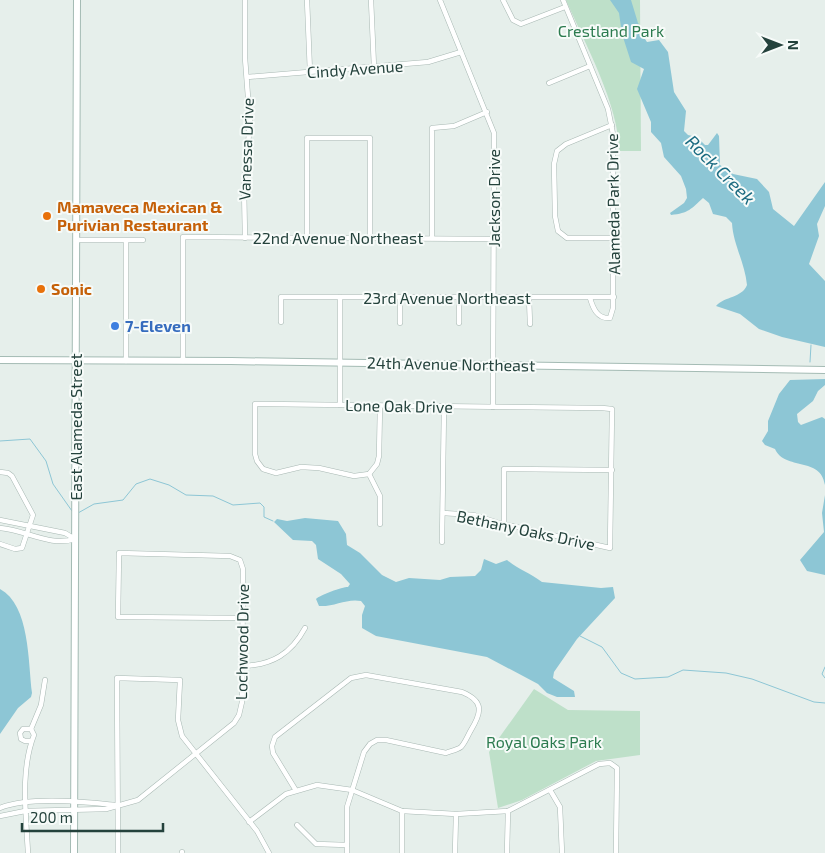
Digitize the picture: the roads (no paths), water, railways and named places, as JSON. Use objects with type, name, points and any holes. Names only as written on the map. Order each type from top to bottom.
[{"type":"street","name":"East Alameda Street","points":[[74,853],[76,811],[77,0]]},
{"type":"street","name":"Vanessa Drive","points":[[245,0],[250,123],[244,186],[245,238]]},
{"type":"street","points":[[308,0],[310,72]]},
{"type":"street","points":[[371,0],[374,67]]},
{"type":"street","name":"Jackson Drive","points":[[440,0],[487,112],[494,139],[493,407]]},
{"type":"street","points":[[503,0],[513,20],[521,24],[565,7]]},
{"type":"street","name":"Alameda Park Drive","points":[[563,0],[612,125],[614,140],[614,297]]},
{"type":"street","name":"Cindy Avenue","points":[[247,77],[436,61],[461,52]]},
{"type":"street","points":[[549,84],[590,66]]},
{"type":"street","points":[[432,238],[432,128],[454,126],[487,112]]},
{"type":"street","points":[[612,125],[566,144],[557,151],[554,164],[556,228],[560,234],[567,238],[614,238]]},
{"type":"street","points":[[307,238],[308,138],[370,138],[370,238]]},
{"type":"street","name":"22nd Avenue Northeast","points":[[183,361],[182,237],[494,239]]},
{"type":"street","points":[[76,240],[126,242],[143,240]]},
{"type":"street","points":[[126,242],[126,361]]},
{"type":"street","name":"23rd Avenue Northeast","points":[[281,322],[281,297],[614,297]]},
{"type":"street","points":[[590,298],[597,313],[608,318],[613,314],[614,297]]},
{"type":"street","points":[[340,298],[340,405]]},
{"type":"street","points":[[400,298],[400,323]]},
{"type":"street","points":[[459,298],[459,323]]},
{"type":"street","points":[[529,298],[530,324]]},
{"type":"street","name":"24th Avenue Northeast","points":[[0,360],[494,364],[825,370]]},
{"type":"street","name":"Lone Oak Drive","points":[[368,474],[354,476],[308,467],[276,473],[263,469],[257,461],[255,454],[255,404],[612,409],[612,470]]},
{"type":"street","points":[[380,406],[380,456],[375,468],[368,474],[380,496],[380,524]]},
{"type":"street","points":[[442,542],[444,407]]},
{"type":"street","points":[[504,524],[504,469],[612,470]]},
{"type":"street","name":"Bethany Oaks Drive","points":[[443,513],[474,515],[504,524],[610,548],[612,470]]},
{"type":"street","points":[[0,472],[8,473],[12,476],[32,511],[28,533],[20,549],[0,544]]},
{"type":"street","points":[[0,520],[65,533],[75,539]]},
{"type":"street","points":[[0,528],[28,533],[54,541],[65,542],[75,539]]},
{"type":"street","name":"Lochwood Drive","points":[[0,816],[25,811],[106,809],[143,797],[223,733],[239,715],[242,702],[243,565],[239,558],[230,556],[119,553],[118,617],[242,618]]},
{"type":"street","points":[[242,666],[271,662],[298,641],[305,628]]},
{"type":"street","points":[[295,789],[273,753],[272,746],[276,737],[351,678],[366,675],[462,692],[473,697],[477,702],[479,716],[462,746],[455,750],[446,753],[386,740],[377,740],[370,744],[364,752],[347,807],[347,853]]},
{"type":"street","points":[[118,853],[117,678],[180,680],[178,726],[182,736],[261,837],[268,853]]},
{"type":"street","points":[[28,853],[25,803],[30,741],[34,735],[31,728],[41,705],[45,680]]},
{"type":"street","points":[[30,741],[23,740],[20,733],[23,729],[31,728]]},
{"type":"street","points":[[249,822],[295,789],[317,785],[352,790],[402,811],[456,814],[508,811],[599,764],[614,765],[617,768],[616,853]]},
{"type":"street","points":[[550,790],[560,807],[562,853]]},
{"type":"street","name":"Lochwood Drive","points":[[0,808],[25,803],[76,803],[118,806]]},
{"type":"street","points":[[402,811],[402,853]]},
{"type":"street","points":[[507,853],[508,811]]},
{"type":"street","points":[[455,853],[456,814]]},
{"type":"street","points":[[297,825],[316,844],[347,845]]},
{"type":"water","points":[[610,0],[631,0],[638,23],[645,31],[647,42],[659,40],[668,52],[674,92],[686,111],[684,131],[688,135],[697,137],[705,145],[708,145],[717,133],[719,136],[720,165],[733,174],[757,179],[769,192],[773,209],[794,226],[825,182],[825,206],[817,224],[819,236],[809,264],[825,281],[825,347],[782,337],[759,329],[740,314],[716,306],[724,300],[737,295],[747,285],[734,238],[732,223],[726,217],[713,214],[709,203],[703,198],[689,210],[671,215],[670,213],[684,203],[687,198],[686,189],[681,176],[664,157],[661,143],[651,132],[651,122],[637,89],[644,69],[631,62],[622,34],[619,13]]},
{"type":"water","points":[[825,379],[825,385],[818,391],[813,401],[797,414],[798,422],[801,425],[822,417],[825,419],[825,485],[822,476],[817,470],[786,460],[775,449],[765,445],[762,441],[768,431],[768,421],[779,394],[790,380]]},
{"type":"water","points":[[825,495],[825,575],[807,571],[800,560],[824,532],[822,513]]},
{"type":"water","points":[[305,518],[338,521],[346,534],[347,545],[360,553],[382,575],[396,582],[409,578],[440,580],[450,577],[475,576],[481,570],[484,559],[496,564],[507,560],[542,582],[601,588],[613,587],[615,598],[577,639],[554,672],[553,678],[574,691],[575,697],[557,697],[547,693],[538,684],[487,657],[376,636],[362,628],[362,615],[365,606],[361,601],[356,600],[319,606],[316,599],[318,597],[348,587],[350,584],[341,574],[318,559],[316,545],[312,541],[293,540],[274,522],[277,519],[287,521]]},
{"type":"water","points":[[0,589],[10,597],[22,621],[26,635],[32,693],[31,697],[18,708],[0,734]]},
{"type":"waterway","name":"Rock Creek","points":[[810,362],[811,345]]},
{"type":"waterway","points":[[0,441],[30,439],[46,461],[53,484],[72,511]]},
{"type":"waterway","points":[[78,513],[94,504],[123,500],[136,484],[150,479],[169,485],[186,495],[213,496],[233,505],[260,503],[264,507],[264,517],[273,521]]},
{"type":"waterway","points":[[580,636],[602,647],[621,673],[635,679],[668,677],[683,670],[726,673],[752,679],[814,702],[825,703]]},
{"type":"waterway","name":"Rock Creek","points":[[825,667],[822,674],[825,678]]},
{"type":"place","name":"Mamaveca Mexican & Purivian Restaurant","points":[[47,216]]},
{"type":"place","name":"Sonic","points":[[41,289]]},
{"type":"place","name":"7-Eleven","points":[[115,326]]},
{"type":"park label","name":"Crestland Park","points":[[611,31]]},
{"type":"park label","name":"Royal Oaks Park","points":[[544,742]]}]
